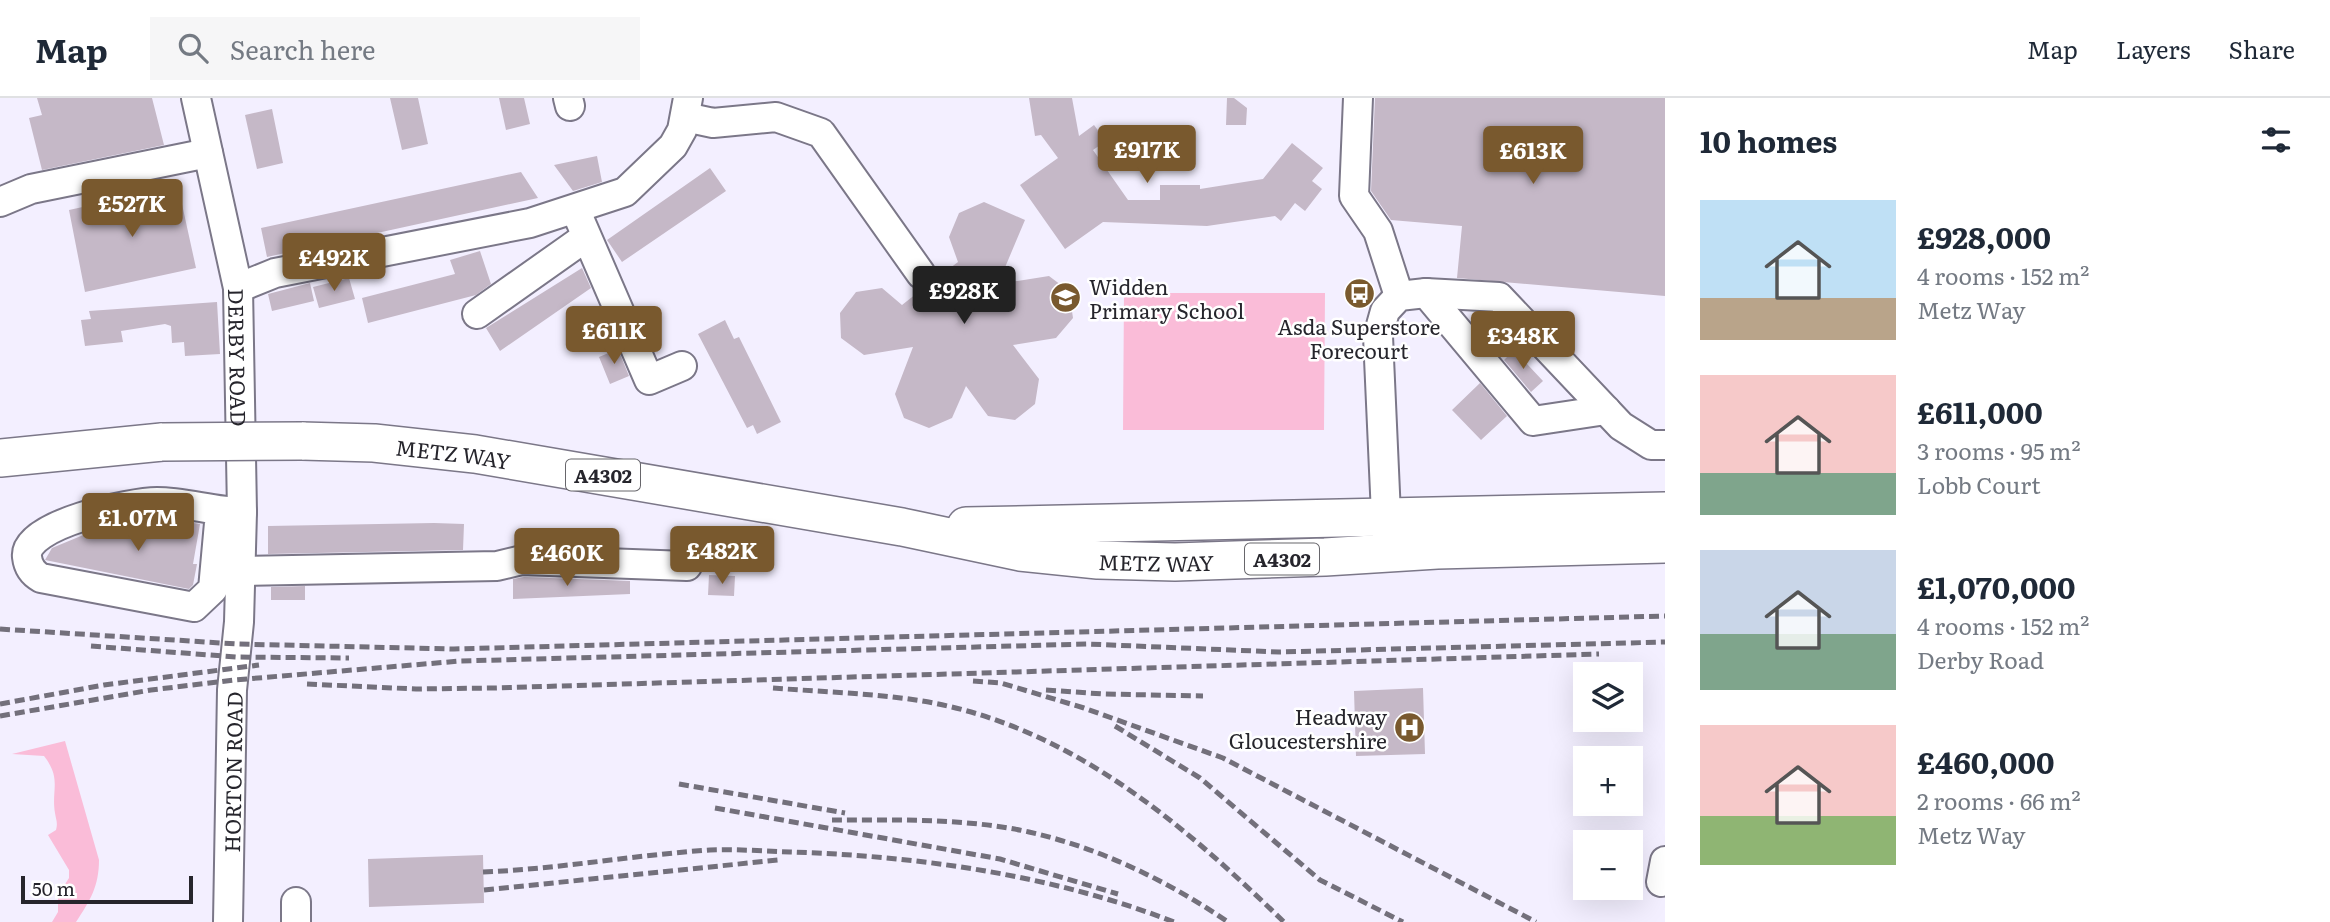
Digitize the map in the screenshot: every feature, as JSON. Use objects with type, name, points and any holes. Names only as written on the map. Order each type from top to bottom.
[{"type":"main road","name":"METZ WAY","points":[[0,458],[162,442],[374,443],[475,454],[902,527],[1020,552],[1098,560],[1175,562],[1665,544]]},
{"type":"main road","name":"METZ WAY","points":[[902,527],[1665,511]]},
{"type":"street","points":[[1358,98],[1354,196],[1378,231],[1413,294],[1533,421],[1606,410]]},
{"type":"street","name":"DERBY ROAD","points":[[198,99],[238,288],[231,512],[240,571],[239,622]]},
{"type":"street","points":[[238,288],[275,273],[530,223],[625,192],[673,146],[687,107],[713,123],[776,117],[821,133],[921,274]]},
{"type":"street","points":[[0,202],[31,190],[208,153]]},
{"type":"street","points":[[575,209],[649,380],[682,366]]},
{"type":"street","points":[[477,314],[586,237]]},
{"type":"street","points":[[1388,553],[1378,337],[1385,311],[1413,294],[1499,298],[1620,426],[1651,445],[1665,445]]},
{"type":"street","points":[[161,502],[231,512],[213,589],[194,607],[41,578],[34,575],[27,560],[27,551],[39,534],[102,512],[161,502]]},
{"type":"street","points":[[240,571],[496,566],[522,561],[687,566]]},
{"type":"street","name":"HORTON ROAD","points":[[228,922],[232,690],[239,622]]},
{"type":"shaded area","points":[[1124,293],[1325,293],[1324,430],[1123,430]]},
{"type":"shaded area","points":[[65,741],[99,860],[99,869],[93,893],[76,922],[52,922],[58,912],[58,895],[69,878],[69,870],[48,835],[56,830],[57,825],[53,771],[44,756],[12,754]]},
{"type":"building","points":[[37,98],[152,98],[164,145],[42,170],[29,118],[42,115]]},
{"type":"building","points":[[390,98],[418,98],[428,144],[402,150]]},
{"type":"building","points":[[499,98],[524,98],[530,124],[506,130]]},
{"type":"building","points":[[1029,98],[1072,98],[1079,136],[1094,125],[1106,141],[1093,150],[1128,200],[1160,200],[1160,185],[1200,185],[1200,189],[1263,179],[1292,143],[1323,168],[1312,181],[1322,189],[1305,211],[1295,203],[1281,221],[1275,216],[1207,226],[1103,222],[1065,249],[1020,185],[1058,158],[1041,135],[1035,136]]},
{"type":"building","points":[[1227,98],[1234,98],[1247,108],[1246,125],[1226,125]]},
{"type":"building","points":[[1375,98],[1665,98],[1665,296],[1457,278],[1462,226],[1391,220],[1371,191]]},
{"type":"building","points":[[272,109],[283,163],[257,169],[245,115]]},
{"type":"building","points":[[597,156],[602,182],[573,191],[554,165]]},
{"type":"building","points":[[710,168],[726,191],[622,262],[607,240]]},
{"type":"building","points":[[521,172],[538,198],[267,257],[261,228]]},
{"type":"building","points":[[178,186],[196,268],[85,292],[69,210]]},
{"type":"building","points":[[984,202],[1025,220],[998,284],[1049,276],[1069,291],[1073,318],[1056,338],[1013,345],[1039,379],[1035,404],[1015,420],[988,416],[966,386],[952,418],[929,428],[904,418],[895,394],[913,347],[864,355],[841,338],[840,313],[856,292],[882,288],[902,305],[921,290],[931,287],[937,278],[958,262],[949,237],[959,213]]},
{"type":"building","points":[[480,251],[491,284],[476,295],[368,323],[362,298],[455,274],[450,260]]},
{"type":"building","points":[[582,268],[591,288],[500,351],[486,328]]},
{"type":"building","points":[[349,278],[355,299],[319,308],[313,287]]},
{"type":"building","points":[[310,283],[314,301],[272,311],[268,294]]},
{"type":"building","points":[[217,302],[220,354],[185,356],[184,342],[172,343],[171,326],[165,324],[121,331],[123,342],[85,346],[81,320],[91,319],[89,311]]},
{"type":"building","points":[[725,320],[734,339],[739,337],[781,422],[757,434],[753,425],[747,428],[698,334]]},
{"type":"building","points":[[618,349],[629,376],[610,384],[599,357]]},
{"type":"building","points":[[1514,350],[1543,381],[1531,392],[1504,360]]},
{"type":"building","points":[[1480,383],[1507,416],[1481,440],[1452,410]]},
{"type":"building","points":[[167,519],[200,524],[193,564],[197,564],[193,585],[189,589],[45,560],[52,548],[93,531],[141,541],[146,520]]},
{"type":"building","points":[[464,524],[463,550],[268,554],[268,526]]},
{"type":"building","points":[[709,575],[735,576],[734,596],[708,595]]},
{"type":"building","points":[[524,577],[630,581],[630,594],[513,599],[513,579]]},
{"type":"building","points":[[305,586],[305,600],[271,600],[271,587]]},
{"type":"building","points":[[1423,688],[1425,754],[1356,756],[1354,691]]},
{"type":"building","points":[[483,855],[484,903],[369,907],[368,859]]},
{"type":"railway","points":[[0,629],[237,644],[454,649],[1665,616]]},
{"type":"railway","points":[[0,716],[151,690],[234,680],[460,661],[1087,644],[1279,652],[1665,642]]},
{"type":"railway","points":[[91,646],[236,657],[349,658]]},
{"type":"railway","points":[[307,684],[416,689],[495,688],[1599,654]]},
{"type":"railway","points":[[0,704],[104,685],[259,665]]},
{"type":"railway","points":[[973,681],[1001,683],[1084,708],[1223,758],[1536,922]]},
{"type":"railway","points":[[773,688],[866,694],[922,701],[975,713],[1026,732],[1074,755],[1163,814],[1284,922]]},
{"type":"railway","points":[[1046,690],[1203,696]]},
{"type":"railway","points":[[1115,726],[1200,778],[1320,880],[1403,922]]},
{"type":"railway","points":[[679,784],[845,813]]},
{"type":"railway","points":[[715,808],[1000,859],[1118,894]]},
{"type":"railway","points":[[832,820],[956,822],[1029,832],[1082,847],[1133,868],[1182,893],[1228,922]]},
{"type":"railway","points":[[483,872],[710,850],[839,854],[936,864],[1033,880],[1081,892],[1174,922]]},
{"type":"railway","points":[[484,890],[778,860]]},
{"type":"place","name":"Asda Superstore Forecourt","points":[[1359,293]]},
{"type":"place","name":"Widden Primary School","points":[[1066,297]]},
{"type":"place","name":"Headway Gloucestershire","points":[[1410,727]]}]
